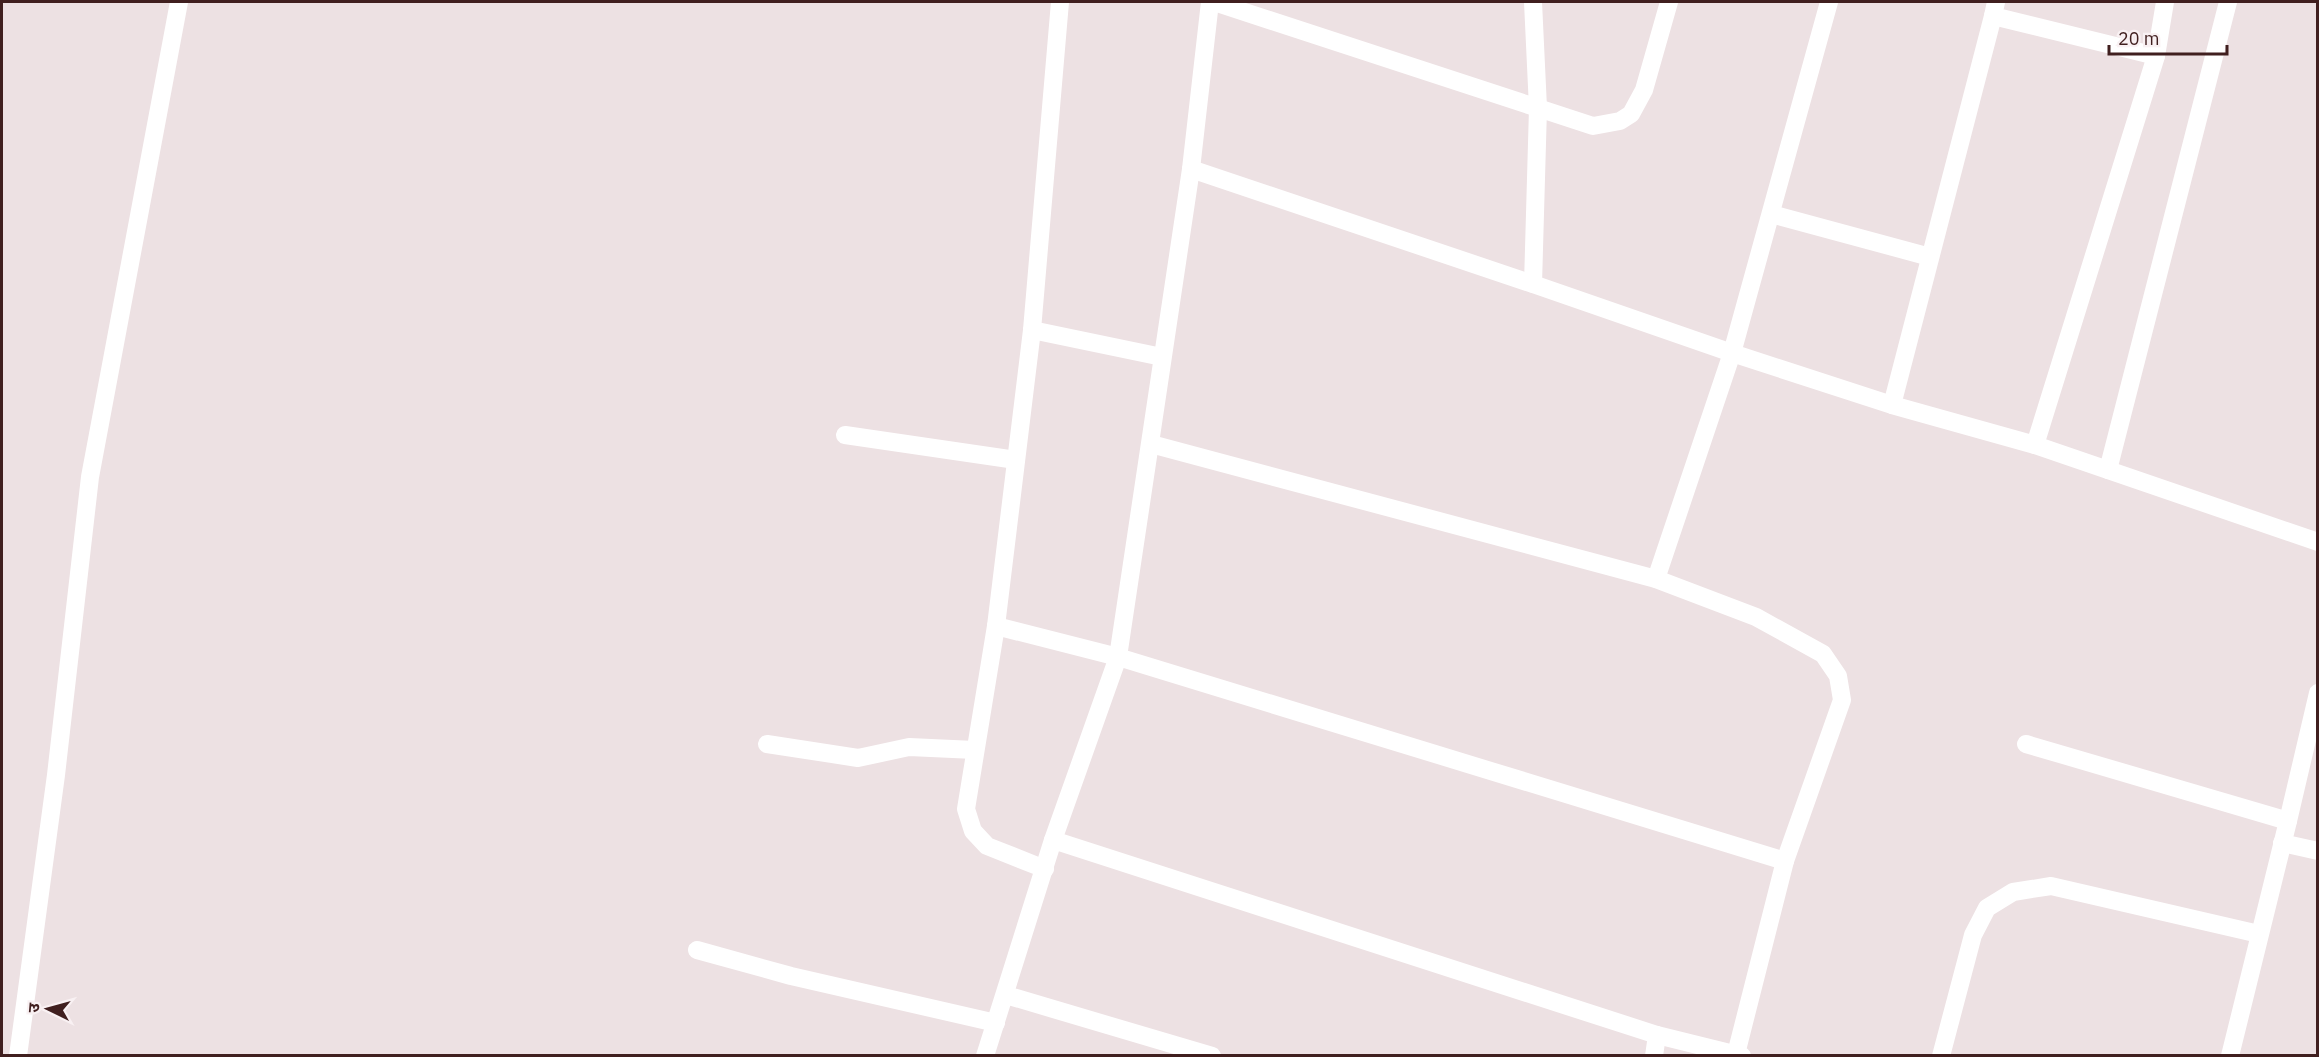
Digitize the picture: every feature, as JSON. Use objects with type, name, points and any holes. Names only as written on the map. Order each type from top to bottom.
[{"type":"street","points":[[18,1056],[56,775],[90,477],[179,2]]},
{"type":"street","points":[[1045,868],[987,846],[973,831],[966,809],[996,626],[1032,330],[1060,2]]},
{"type":"street","points":[[985,1056],[1053,840],[1118,657],[1191,169],[1212,2],[1593,126],[1620,122],[1631,114],[1644,90],[1669,2]]},
{"type":"street","points":[[1533,2],[1538,108],[1533,284]]},
{"type":"street","points":[[1656,579],[1732,353],[1829,2]]},
{"type":"street","points":[[2043,448],[2156,56],[2165,2]]},
{"type":"street","points":[[2101,467],[2228,2]]},
{"type":"street","points":[[1892,405],[1995,9],[2156,56]]},
{"type":"street","points":[[1191,169],[1732,353],[1892,405],[2043,448],[2318,542]]},
{"type":"street","points":[[1771,214],[1930,257]]},
{"type":"street","points":[[1032,330],[1162,357]]},
{"type":"street","points":[[845,435],[1016,460]]},
{"type":"street","points":[[1053,840],[1657,1035],[1739,1055],[1785,861],[1842,700],[1838,676],[1822,654],[1756,617],[1656,579],[1151,444]]},
{"type":"street","points":[[996,626],[1118,657],[1785,861]]},
{"type":"street","points":[[2230,1056],[2318,693]]},
{"type":"street","points":[[768,744],[858,758],[909,747],[975,750]]},
{"type":"street","points":[[2025,744],[2288,821]]},
{"type":"street","points":[[2282,843],[2318,851]]},
{"type":"street","points":[[1941,1056],[1973,935],[1987,908],[2013,892],[2051,886],[2259,934]]},
{"type":"street","points":[[697,950],[791,976],[996,1023]]},
{"type":"street","points":[[1006,995],[1212,1056]]},
{"type":"street","points":[[1654,1056],[1657,1035]]}]
